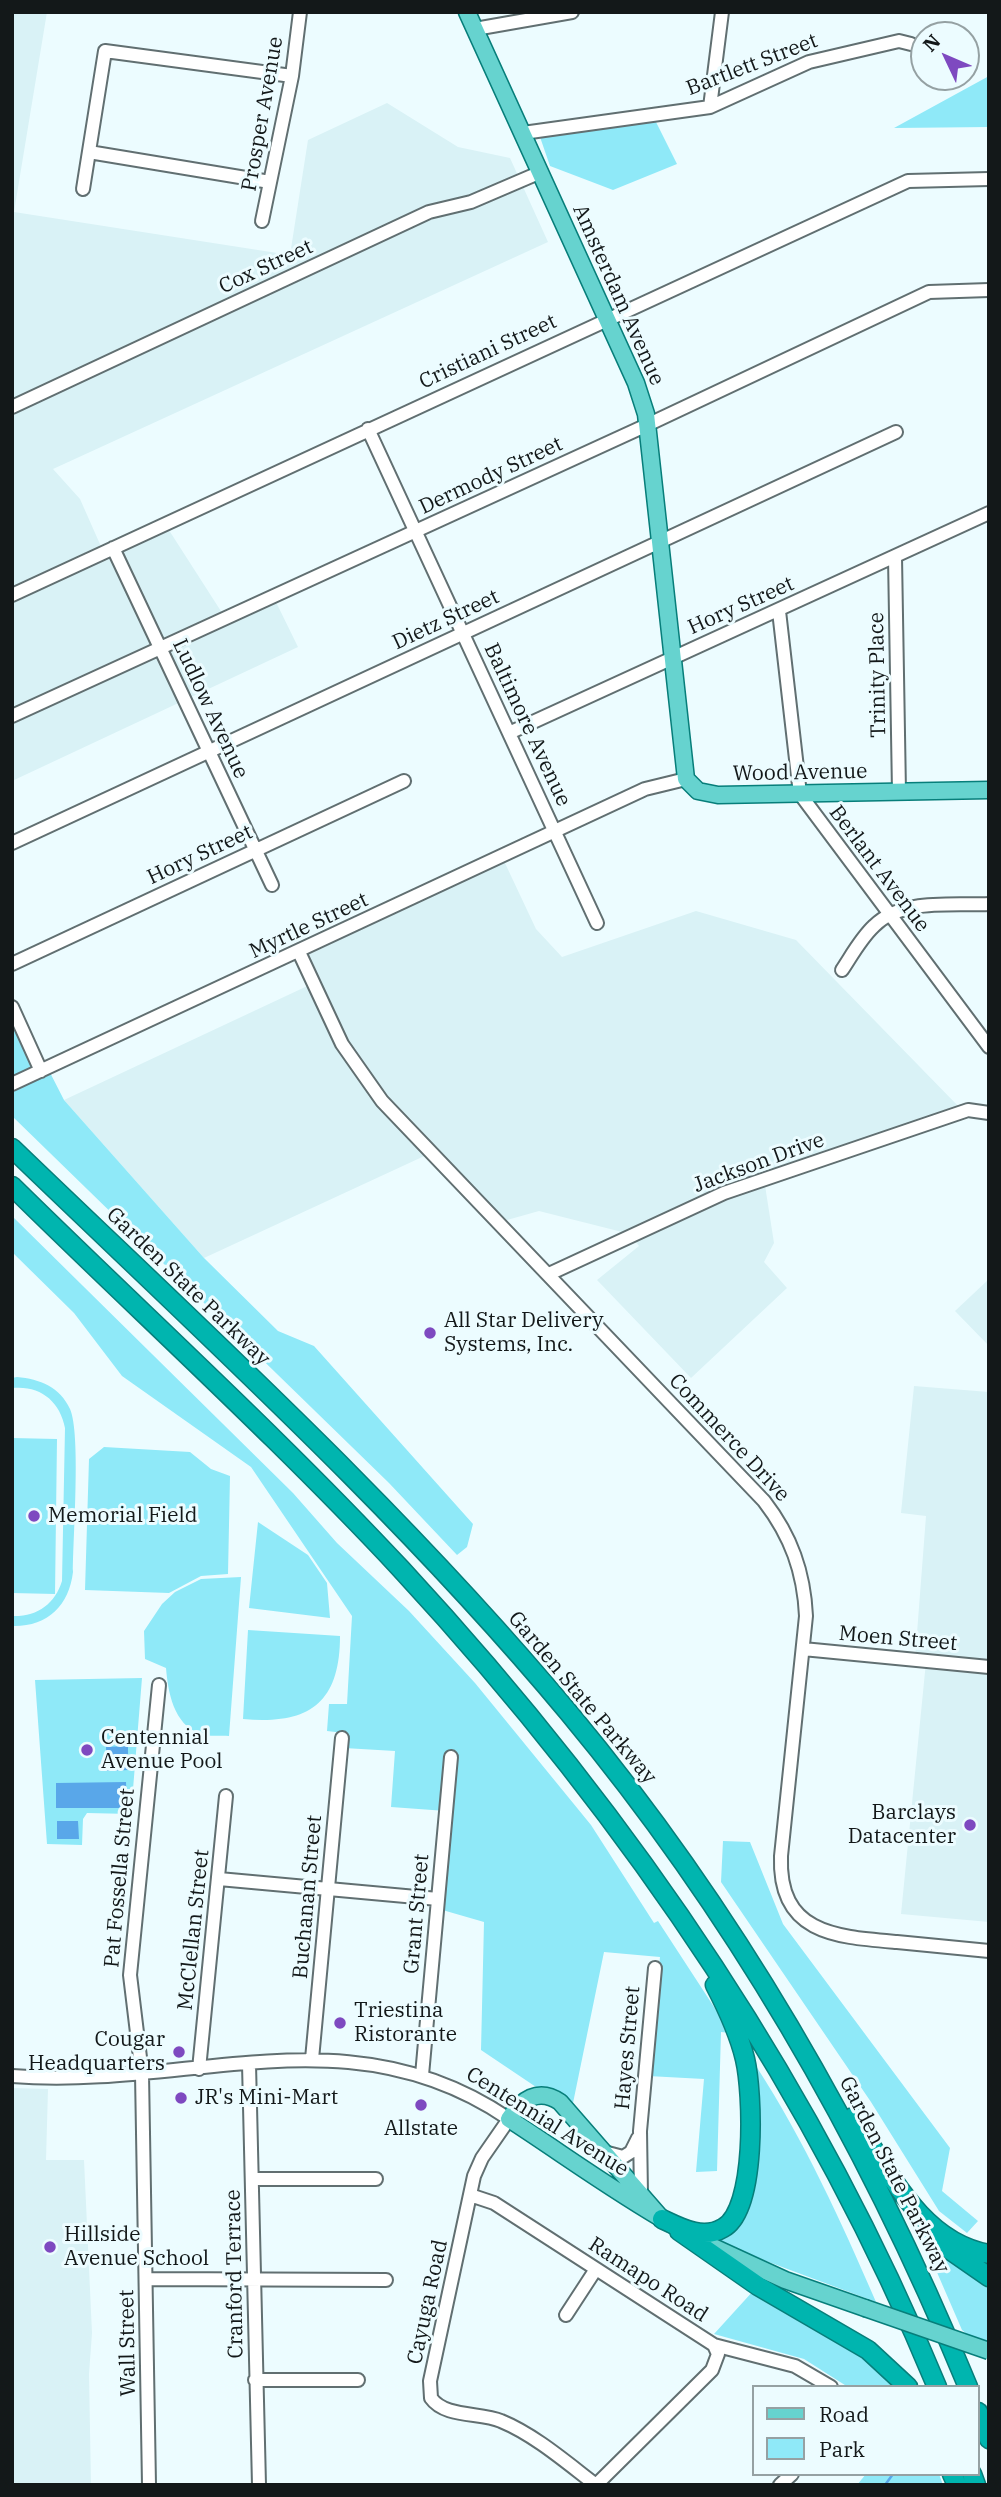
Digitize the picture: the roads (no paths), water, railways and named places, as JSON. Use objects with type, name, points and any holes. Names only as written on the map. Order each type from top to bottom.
[{"type":"highway","name":"Garden State Parkway","points":[[12,1148],[335,1461],[479,1609],[570,1714],[654,1822],[761,1980],[863,2158],[922,2279],[967,2385]]},
{"type":"highway","points":[[12,1186],[305,1470],[400,1569],[536,1723],[661,1887],[749,2021],[823,2147],[880,2259],[936,2385]]},
{"type":"highway","points":[[661,1887],[708,1969],[736,2032],[747,2067],[750,2112],[744,2193],[734,2220],[720,2230],[702,2233],[662,2219]]},
{"type":"highway","points":[[761,1980],[907,2199],[939,2242],[989,2277]]},
{"type":"highway","points":[[907,2199],[930,2225],[946,2237],[969,2249],[989,2254]]},
{"type":"highway","points":[[662,2219],[758,2286],[868,2350],[906,2385]]},
{"type":"highway","points":[[980,2417],[989,2439]]},
{"type":"main road","name":"Amsterdam Avenue","points":[[467,12],[636,383],[647,425],[662,541],[672,658],[687,779]]},
{"type":"main road","name":"Wood Avenue","points":[[687,779],[698,791],[711,795],[989,790]]},
{"type":"main road","points":[[509,2119],[519,2104],[528,2098],[551,2097],[569,2111],[662,2219]]},
{"type":"main road","name":"Centennial Avenue","points":[[509,2119],[662,2219],[746,2263],[989,2351]]},
{"type":"street","name":"Prosper Avenue","points":[[262,221],[292,76],[300,12]]},
{"type":"street","points":[[475,29],[572,12]]},
{"type":"street","points":[[710,107],[722,12]]},
{"type":"street","name":"Bartlett Street","points":[[523,134],[710,107],[809,62],[899,41],[910,44]]},
{"type":"street","points":[[82,189],[105,51],[292,76]]},
{"type":"street","points":[[89,152],[270,182]]},
{"type":"street","name":"Cox Street","points":[[12,407],[429,212],[471,202],[541,172]]},
{"type":"street","name":"Cristiani Street","points":[[12,594],[908,181],[989,178]]},
{"type":"street","name":"Dermody Street","points":[[12,716],[647,425],[929,292],[989,290]]},
{"type":"street","name":"Baltimore Avenue","points":[[368,429],[597,923]]},
{"type":"street","name":"Dietz Street","points":[[12,843],[896,432]]},
{"type":"street","name":"Hory Street","points":[[509,733],[989,513]]},
{"type":"street","name":"Ludlow Avenue","points":[[113,548],[272,886]]},
{"type":"street","name":"Trinity Place","points":[[895,557],[899,792]]},
{"type":"street","name":"Berlant Avenue","points":[[779,611],[800,794],[989,1047]]},
{"type":"street","name":"Myrtle Street","points":[[12,1084],[650,786],[687,779]]},
{"type":"street","name":"Hory Street","points":[[12,964],[404,781]]},
{"type":"street","points":[[842,970],[868,932],[889,915],[914,907],[989,904]]},
{"type":"street","name":"Commerce Drive","points":[[299,952],[342,1044],[372,1088],[775,1515],[793,1546],[803,1580],[806,1616],[781,1856],[781,1878],[788,1899],[802,1917],[827,1933],[989,1951]]},
{"type":"street","points":[[12,1007],[41,1071]]},
{"type":"street","name":"Jackson Drive","points":[[549,1274],[724,1193],[968,1111],[989,1113]]},
{"type":"street","name":"Moen Street","points":[[803,1649],[989,1667]]},
{"type":"street","name":"Pat Fossella Street","points":[[142,2074],[130,1968],[159,1685]]},
{"type":"street","name":"Buchanan Street","points":[[312,2059],[342,1738]]},
{"type":"street","name":"Grant Street","points":[[422,2075],[451,1757]]},
{"type":"street","name":"McClellan Street","points":[[199,2069],[226,1796]]},
{"type":"street","points":[[219,1879],[438,1899]]},
{"type":"street","name":"Hayes Street","points":[[641,2196],[640,2131],[655,1968]]},
{"type":"street","name":"Centennial Avenue","points":[[12,2076],[77,2079],[312,2059],[369,2062],[422,2075],[473,2096],[509,2119]]},
{"type":"street","name":"Cranford Terrace","points":[[249,2064],[254,2179],[259,2485]]},
{"type":"street","name":"Wall Street","points":[[142,2074],[149,2485]]},
{"type":"street","name":"Cayuga Road","points":[[509,2119],[479,2164],[470,2195],[430,2381],[432,2398],[442,2408],[499,2420],[517,2429],[596,2485]]},
{"type":"street","name":"Hayes Street","points":[[604,2152],[618,2157],[626,2155],[634,2148],[640,2131]]},
{"type":"street","points":[[254,2179],[376,2179]]},
{"type":"street","name":"Ramapo Road","points":[[470,2195],[494,2203],[715,2345],[718,2354],[712,2370],[596,2485]]},
{"type":"street","points":[[566,2315],[596,2269]]},
{"type":"street","points":[[146,2279],[386,2280]]},
{"type":"street","points":[[715,2345],[795,2366],[828,2385]]},
{"type":"street","points":[[256,2380],[358,2380]]},
{"type":"waterway","points":[[885,2485],[892,2476]]},
{"type":"place","name":"All Star Delivery Systems, Inc.","points":[[430,1333]]},
{"type":"place","name":"Memorial Field","points":[[34,1516]]},
{"type":"place","name":"Centennial Avenue Pool","points":[[87,1750]]},
{"type":"place","name":"Barclays Datacenter","points":[[970,1825]]},
{"type":"place","name":"Triestina Ristorante","points":[[340,2023]]},
{"type":"place","name":"Cougar Headquarters","points":[[179,2052]]},
{"type":"place","name":"JR's Mini-Mart","points":[[181,2098]]},
{"type":"place","name":"Allstate","points":[[421,2105]]},
{"type":"place","name":"Hillside Avenue School","points":[[50,2247]]}]
